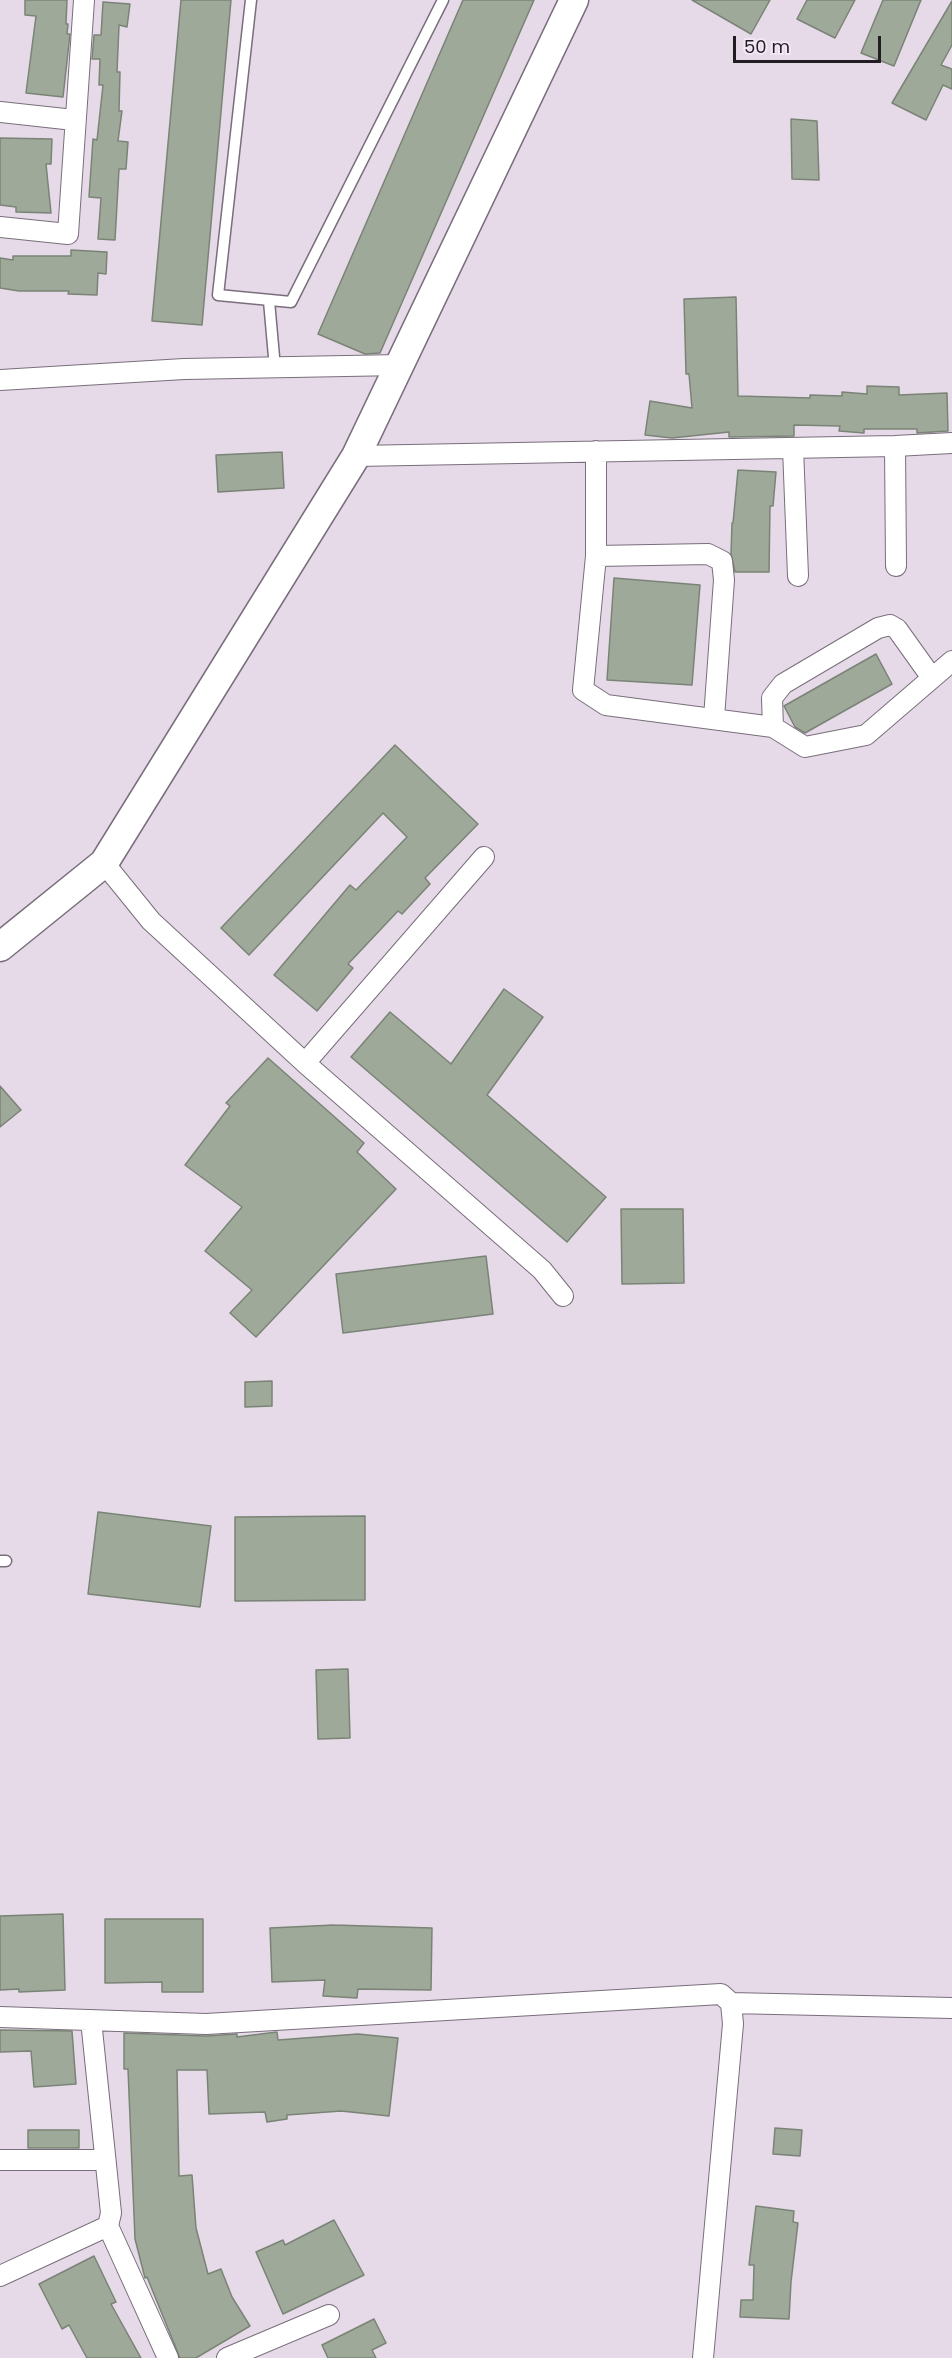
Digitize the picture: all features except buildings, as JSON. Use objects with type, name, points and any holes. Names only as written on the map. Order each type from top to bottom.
[{"type":"street","points":[[0,227],[68,234],[84,0]]},
{"type":"street","points":[[0,947],[104,863],[356,456],[574,0]]},
{"type":"street","points":[[0,112],[74,120]]},
{"type":"street","points":[[0,380],[184,369],[400,365]]},
{"type":"street","points":[[356,456],[952,443]]},
{"type":"street","points":[[895,446],[896,566]]},
{"type":"street","points":[[793,448],[798,576]]},
{"type":"street","points":[[596,451],[596,556],[583,690],[606,705],[773,727],[805,747],[866,735],[952,661]]},
{"type":"street","points":[[596,556],[708,554],[722,561],[724,580],[714,718]]},
{"type":"street","points":[[773,727],[772,698],[783,684],[878,628],[890,625],[897,629],[932,678]]},
{"type":"street","points":[[305,1063],[484,857]]},
{"type":"street","points":[[104,863],[151,921],[305,1063],[542,1269],[563,1296]]},
{"type":"street","points":[[0,2017],[206,2024],[721,1994],[730,2003],[733,2024],[703,2358]]},
{"type":"street","points":[[730,2003],[952,2008]]},
{"type":"street","points":[[91,2020],[111,2213],[108,2226],[168,2358]]},
{"type":"street","points":[[0,2160],[105,2160]]},
{"type":"street","points":[[0,2276],[108,2226]]},
{"type":"street","points":[[227,2358],[329,2315]]},
{"type":"lane","points":[[251,0],[218,295],[291,303],[443,0]]},
{"type":"lane","points":[[269,301],[276,369]]}]
